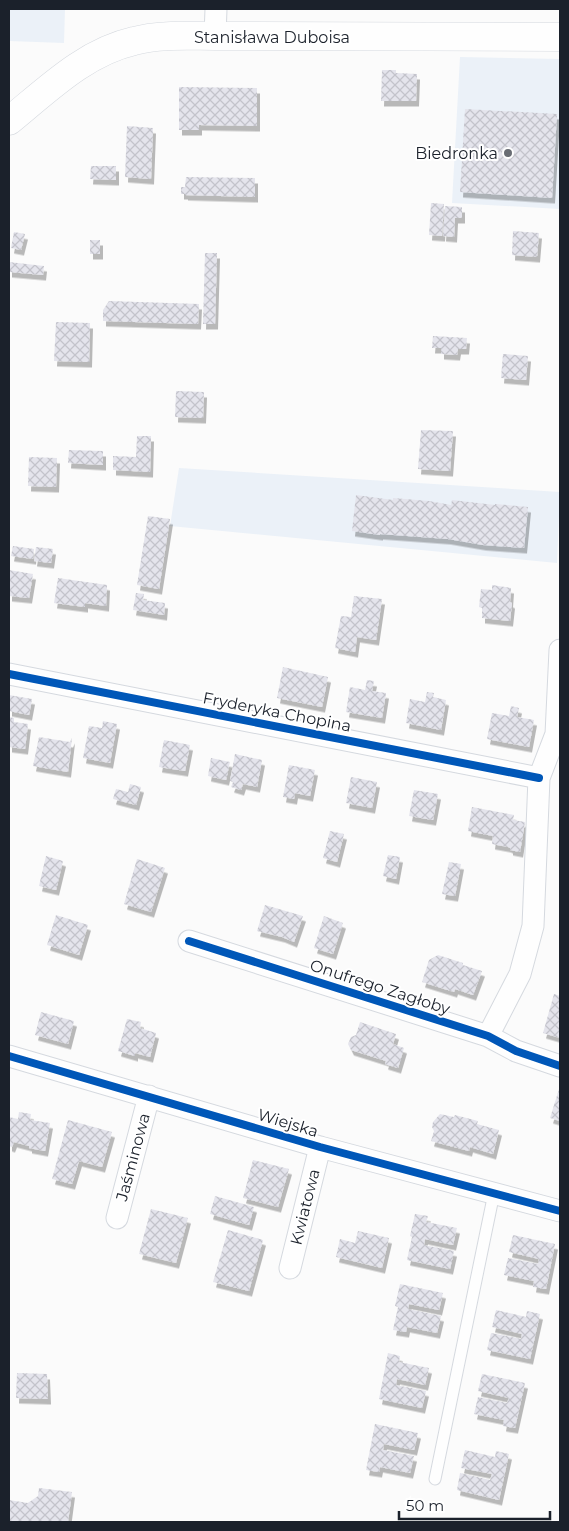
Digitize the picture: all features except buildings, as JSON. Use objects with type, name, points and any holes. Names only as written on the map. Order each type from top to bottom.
[{"type":"main road","name":"Stanisława Duboisa","points":[[9,121],[90,58],[111,48],[136,40],[215,36],[560,37]]},
{"type":"street","points":[[215,36],[216,9]]},
{"type":"street","points":[[488,1036],[520,974],[533,926],[539,778],[556,734],[560,650]]},
{"type":"street","name":"Fryderyka Chopina","points":[[9,674],[539,778]]},
{"type":"street","name":"Onufrego Zagłoby","points":[[189,941],[488,1036],[516,1052],[560,1066]]},
{"type":"street","name":"Wiejska","points":[[9,1056],[320,1147],[560,1211]]},
{"type":"street","name":"Jaśminowa","points":[[117,1218],[149,1096]]},
{"type":"street","name":"Kwiatowa","points":[[290,1268],[320,1147]]},
{"type":"lane","points":[[435,1479],[494,1193]]},
{"type":"shaded area","points":[[9,9],[65,9],[64,43],[9,41]]},
{"type":"shaded area","points":[[460,57],[560,59],[560,209],[452,203]]},
{"type":"shaded area","points":[[179,468],[560,492],[557,563],[170,526]]},
{"type":"cycle path","points":[[9,674],[539,778]]},
{"type":"cycle path","points":[[189,941],[488,1036],[516,1051],[560,1066]]},
{"type":"cycle path","points":[[9,1056],[320,1147],[560,1211]]},
{"type":"place","name":"Biedronka","points":[[508,153]]}]
